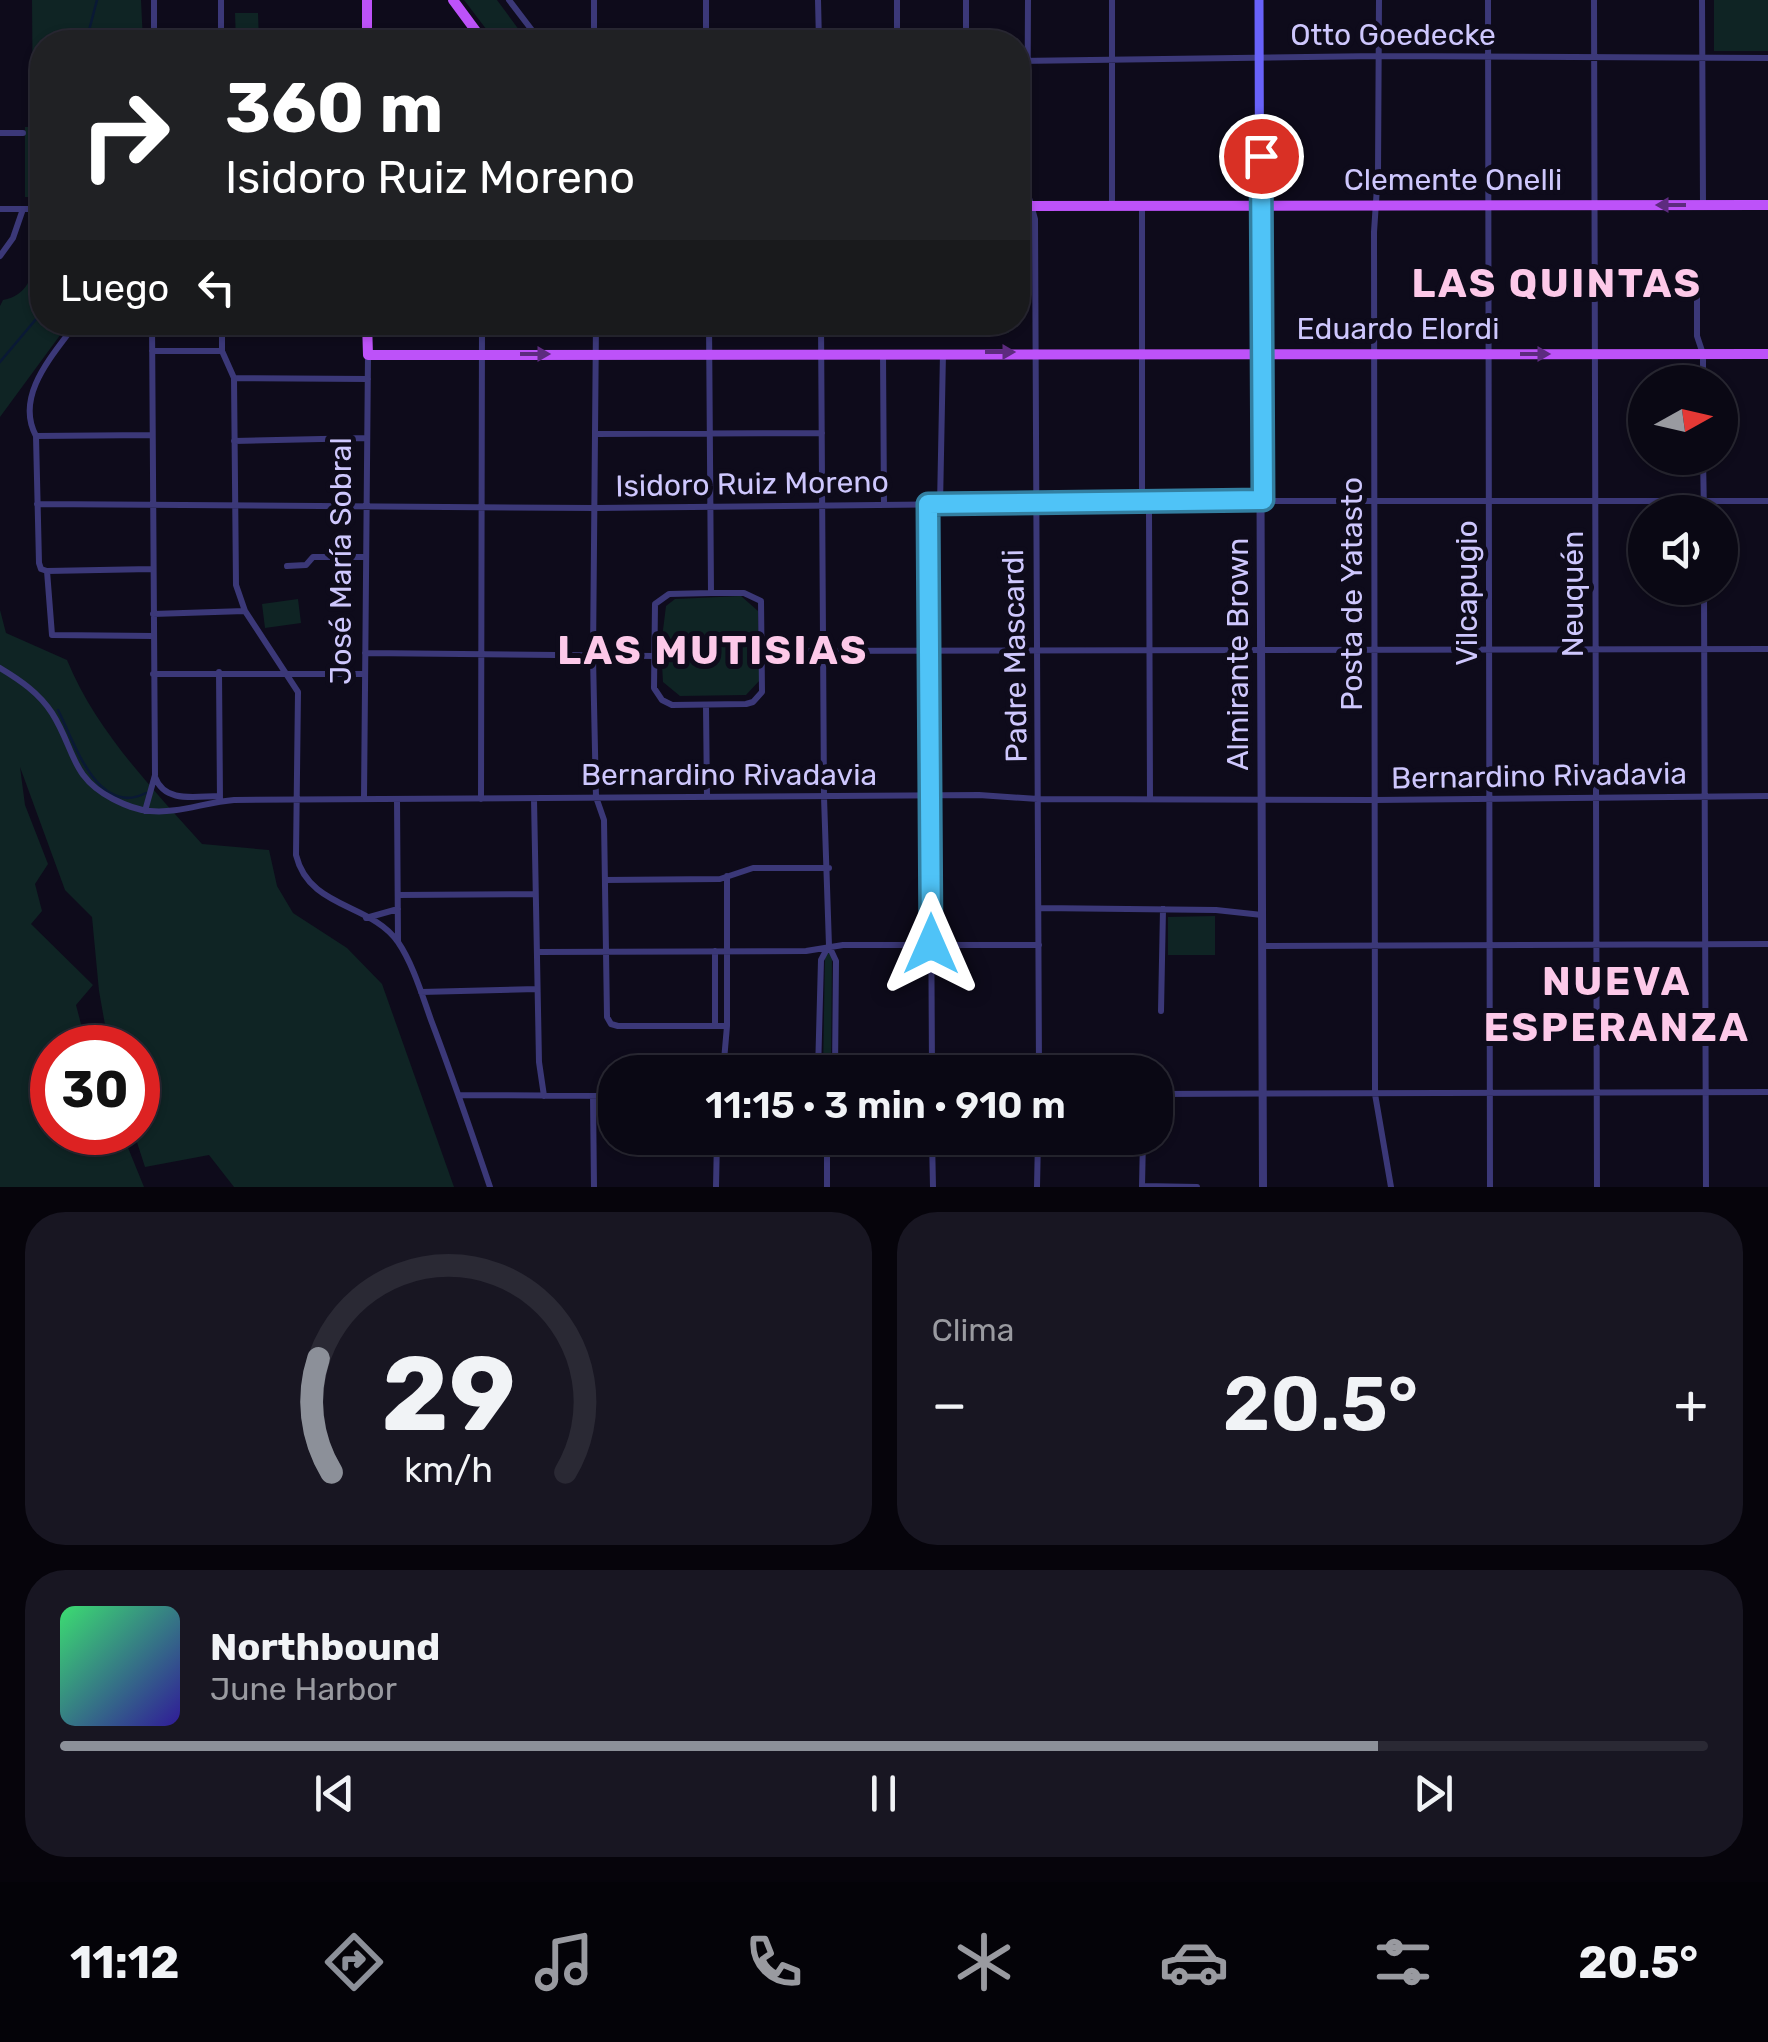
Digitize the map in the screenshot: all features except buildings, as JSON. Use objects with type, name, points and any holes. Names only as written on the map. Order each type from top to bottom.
[{"type":"main road","points":[[367,0],[367,30]]},
{"type":"main road","points":[[453,0],[475,30]]},
{"type":"main road","name":"Almirante Brown","points":[[1259,0],[1260,354]]},
{"type":"main road","name":"Clemente Onelli","points":[[1031,206],[1768,205]]},
{"type":"main road","name":"José María Sobral","points":[[367,335],[368,355]]},
{"type":"main road","name":"Eduardo Elordi","points":[[368,355],[1768,354]]},
{"type":"street","points":[[154,0],[154,30]]},
{"type":"street","points":[[221,0],[221,30]]},
{"type":"street","points":[[509,0],[532,30]]},
{"type":"street","points":[[594,0],[594,30]]},
{"type":"street","points":[[706,0],[706,30]]},
{"type":"street","points":[[818,0],[819,30]]},
{"type":"street","points":[[897,0],[897,30]]},
{"type":"street","points":[[966,0],[966,30]]},
{"type":"street","name":"Padre Mascardi","points":[[1028,0],[1028,30]]},
{"type":"street","points":[[1112,0],[1112,206]]},
{"type":"street","name":"Posta de Yatasto","points":[[1379,0],[1374,354],[1375,1094],[1391,1187]]},
{"type":"street","name":"Vilcapugio","points":[[1488,0],[1490,1187]]},
{"type":"street","name":"Neuquén","points":[[1594,0],[1597,1187]]},
{"type":"street","points":[[1702,0],[1703,205]]},
{"type":"street","name":"Otto Goedecke","points":[[1030,61],[1379,56],[1768,58]]},
{"type":"street","points":[[0,133],[23,133]]},
{"type":"street","name":"Padre Mascardi","points":[[1030,202],[1035,218],[1039,1055]]},
{"type":"street","points":[[1142,206],[1142,491],[1149,511],[1150,799]]},
{"type":"street","points":[[0,209],[30,209]]},
{"type":"street","points":[[0,256],[23,209]]},
{"type":"street","points":[[1697,286],[1697,336],[1703,365]]},
{"type":"street","points":[[68,335],[36,384],[29,418],[36,436],[39,563],[48,571],[152,570]]},
{"type":"street","points":[[0,668],[36,694],[54,716],[81,776],[110,798],[145,811],[154,775],[152,335]]},
{"type":"street","points":[[222,335],[222,352],[234,378],[236,585],[246,611],[298,692],[296,855],[303,876],[322,893],[398,942]]},
{"type":"street","points":[[481,798],[482,335]]},
{"type":"street","points":[[596,335],[593,658],[596,797],[604,820],[607,1016],[611,1024],[618,1026],[728,1026]]},
{"type":"street","points":[[709,335],[711,593]]},
{"type":"street","points":[[822,335],[824,797],[829,946],[836,960],[835,1055]]},
{"type":"street","points":[[152,351],[222,352]]},
{"type":"street","points":[[883,353],[884,504]]},
{"type":"street","points":[[940,505],[943,353]]},
{"type":"street","name":"Almirante Brown","points":[[1260,354],[1263,1187]]},
{"type":"street","name":"José María Sobral","points":[[364,800],[368,355]]},
{"type":"street","points":[[234,378],[368,379]]},
{"type":"street","points":[[596,434],[822,433]]},
{"type":"street","points":[[36,436],[152,435]]},
{"type":"street","points":[[234,441],[367,438]]},
{"type":"street","name":"Isidoro Ruiz Moreno","points":[[37,504],[595,508],[1263,500],[1628,500]]},
{"type":"street","name":"Isidoro Ruiz Moreno","points":[[1738,500],[1768,500]]},
{"type":"street","points":[[928,504],[932,1055]]},
{"type":"street","points":[[287,566],[306,566],[313,557],[366,557]]},
{"type":"street","points":[[48,571],[52,635],[153,636]]},
{"type":"street","points":[[744,593],[757,597],[762,608],[763,651],[764,683],[758,698],[746,704],[672,705],[662,700],[654,688],[654,609],[658,600],[669,594],[744,593]]},
{"type":"street","points":[[1704,605],[1706,1187]]},
{"type":"street","points":[[152,614],[246,611]]},
{"type":"street","points":[[763,651],[1768,648]]},
{"type":"street","points":[[365,653],[654,656]]},
{"type":"street","points":[[220,672],[220,798]]},
{"type":"street","points":[[153,674],[365,674]]},
{"type":"street","points":[[706,706],[706,797]]},
{"type":"street","name":"Bernardino Rivadavia","points":[[154,775],[164,792],[174,796],[297,801],[1768,796]]},
{"type":"street","name":"Bernardino Rivadavia","points":[[145,811],[160,812],[220,798]]},
{"type":"street","points":[[398,799],[398,942],[460,1094],[490,1187]]},
{"type":"street","points":[[534,799],[539,1062],[544,1096]]},
{"type":"street","points":[[605,880],[720,879],[753,868],[828,868]]},
{"type":"street","points":[[725,1055],[728,876]]},
{"type":"street","points":[[398,894],[534,894]]},
{"type":"street","points":[[364,918],[379,917],[398,908]]},
{"type":"street","points":[[1039,908],[1263,915]]},
{"type":"street","points":[[1161,1011],[1163,909]]},
{"type":"street","points":[[1263,946],[1768,944]]},
{"type":"street","points":[[537,952],[1039,945]]},
{"type":"street","points":[[818,1055],[820,960],[829,946]]},
{"type":"street","points":[[714,1026],[715,951]]},
{"type":"street","points":[[421,992],[537,989]]},
{"type":"street","points":[[1173,1094],[1768,1092]]},
{"type":"street","points":[[460,1094],[598,1096]]},
{"type":"street","points":[[593,1096],[594,1187]]},
{"type":"street","points":[[716,1187],[717,1155]]},
{"type":"street","points":[[827,1155],[827,1187]]},
{"type":"street","points":[[932,1155],[932,1187]]},
{"type":"street","points":[[1037,1187],[1038,1155]]},
{"type":"street","points":[[1143,1155],[1142,1186],[1197,1187]]},
{"type":"green space","points":[[32,0],[141,0],[142,30],[32,30]]},
{"type":"green space","points":[[464,0],[497,0],[519,30],[487,30]]},
{"type":"green space","points":[[1714,0],[1768,0],[1768,51],[1714,51]]},
{"type":"green space","points":[[235,13],[258,13],[259,30],[236,30]]},
{"type":"green space","points":[[25,127],[30,127],[30,197],[25,197]]},
{"type":"green space","points":[[30,280],[30,335],[60,335],[0,417],[0,306],[3,300],[25,288]]},
{"type":"green space","points":[[741,596],[758,611],[760,680],[746,695],[680,696],[663,682],[661,646],[666,606],[675,599]]},
{"type":"green space","points":[[298,599],[301,623],[265,628],[262,604]]},
{"type":"green space","points":[[0,610],[6,633],[67,660],[109,735],[202,844],[269,850],[277,886],[293,913],[347,948],[382,984],[454,1187],[234,1187],[209,1155],[145,1167],[141,1155],[160,1155],[160,1025],[105,1025],[92,917],[65,890],[20,767],[25,805],[48,864],[35,884],[42,911],[31,924],[93,985],[76,1005],[81,1025],[30,1025],[30,1155],[131,1155],[144,1187],[0,1187]]},
{"type":"green space","points":[[1215,916],[1215,955],[1168,955],[1168,917]]},
{"type":"green space","points":[[825,954],[832,956],[831,1055],[823,1055]]},
{"type":"waterway","points":[[89,30],[97,0]]},
{"type":"waterway","points":[[0,362],[30,326]]},
{"type":"waterway","points":[[58,710],[80,756],[101,786],[114,795],[129,798],[146,793]]},
{"type":"district","name":"LAS QUINTAS","points":[[1557,283]]},
{"type":"district","name":"LAS MUTISIAS","points":[[713,650]]},
{"type":"district","name":"NUEVA ESPERANZA","points":[[1617,1004]]},
{"type":"route","points":[[931,944],[928,504],[1263,500],[1261,156]]}]
